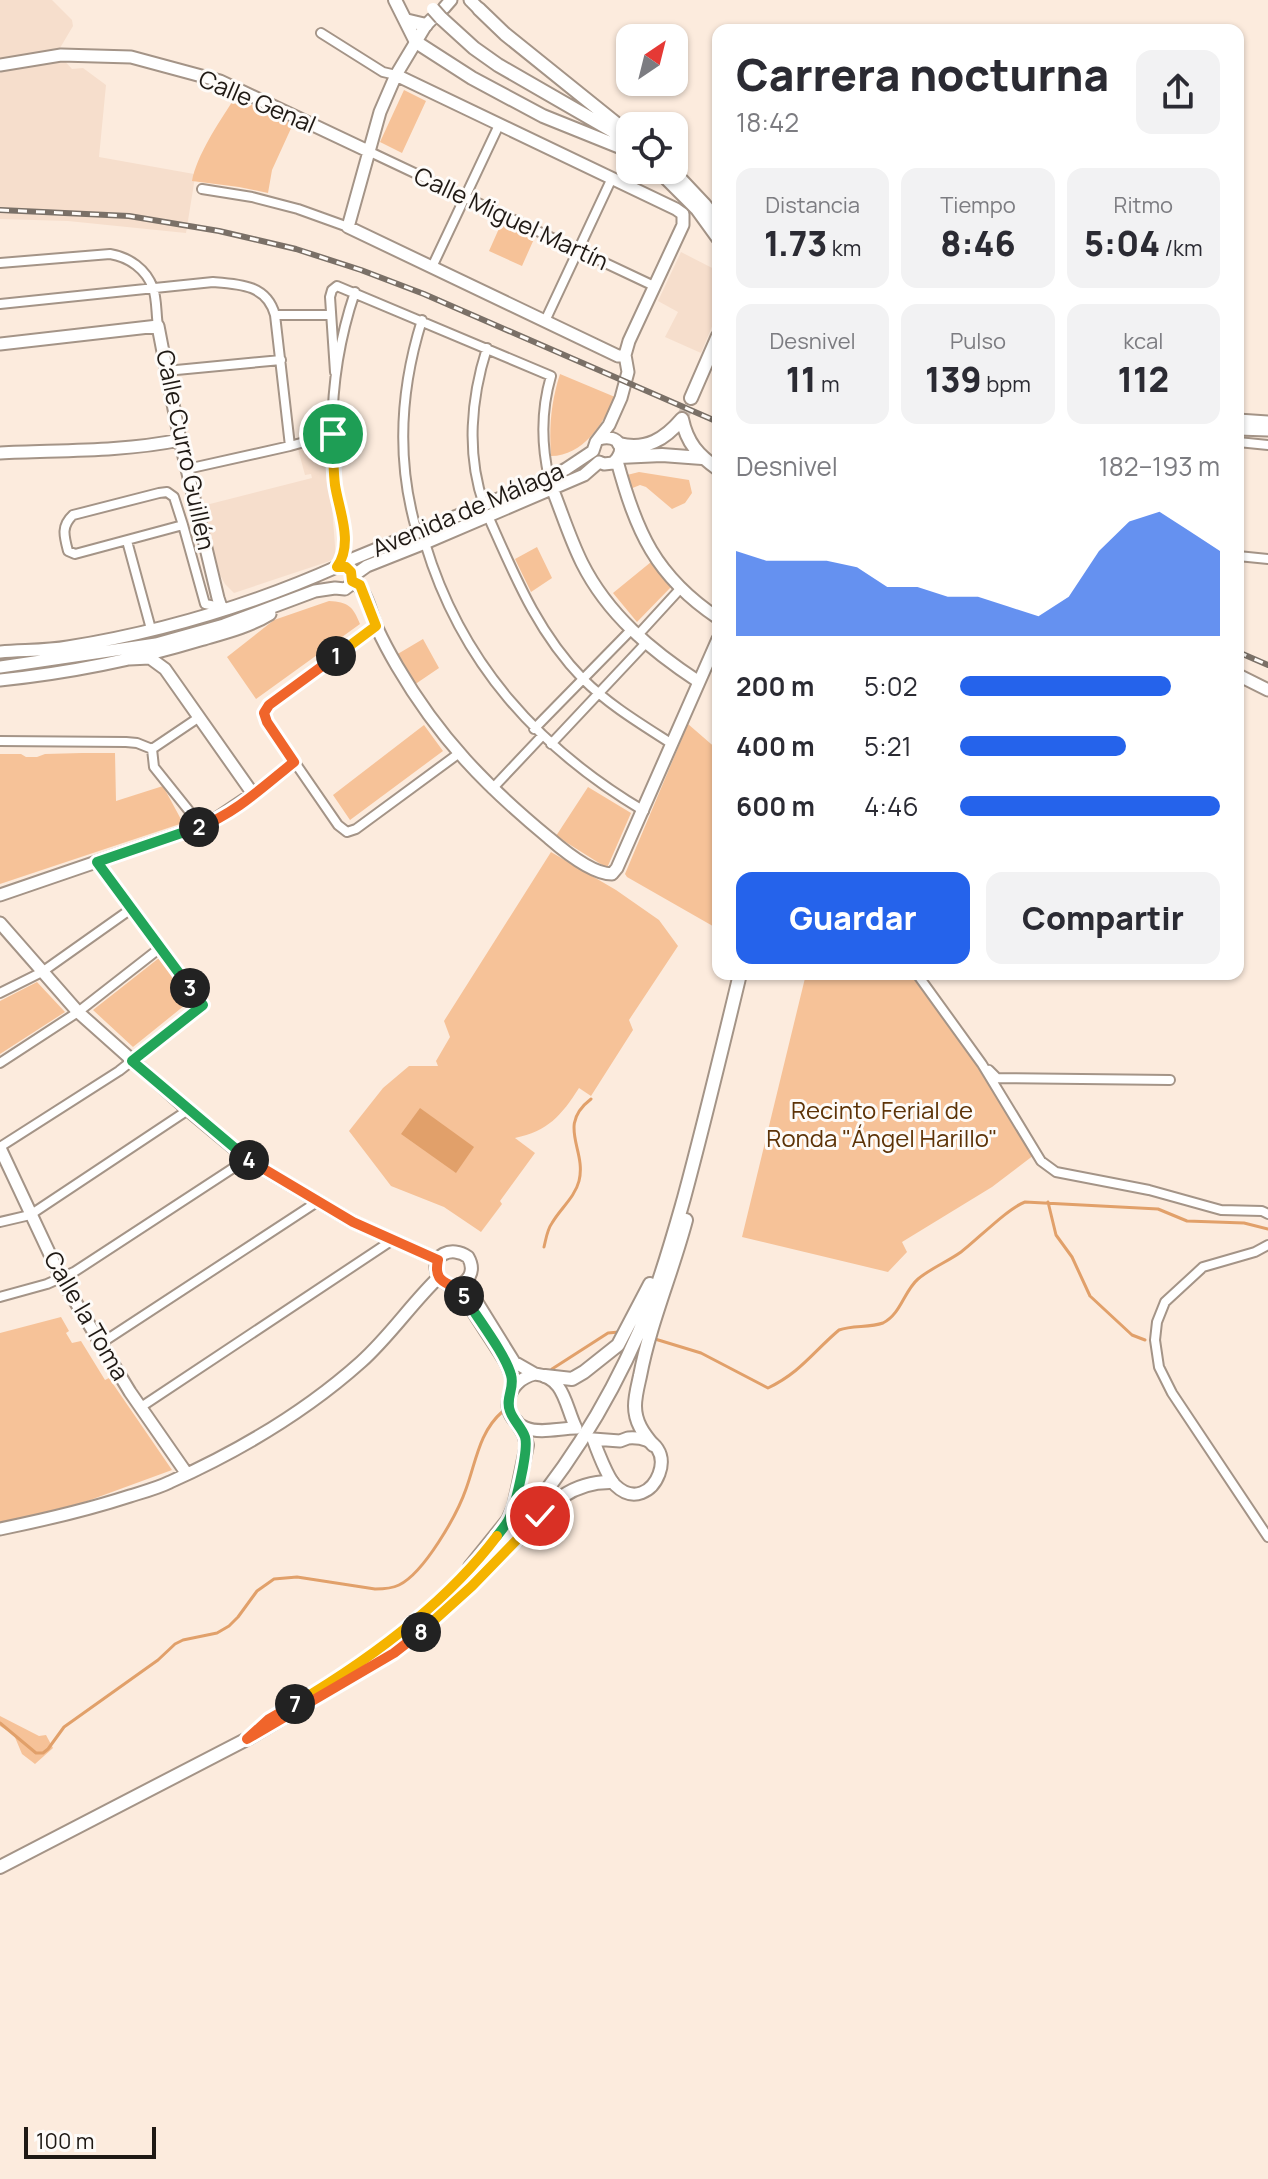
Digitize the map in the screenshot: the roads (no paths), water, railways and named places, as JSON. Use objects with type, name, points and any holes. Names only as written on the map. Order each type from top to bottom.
[{"type":"main road","points":[[395,0],[416,42],[472,78],[516,103],[616,138]]},
{"type":"main road","points":[[475,4],[616,131]]},
{"type":"main road","points":[[405,20],[436,11],[474,48],[498,65],[616,134]]},
{"type":"main road","points":[[672,184],[712,230]]},
{"type":"main road","points":[[686,184],[712,215]]},
{"type":"main road","points":[[691,398],[712,350]]},
{"type":"main road","points":[[617,450],[657,441],[682,419],[688,439],[702,458],[712,465]]},
{"type":"main road","points":[[617,450],[702,458]]},
{"type":"main road","points":[[346,1680],[430,1615],[486,1563],[555,1479],[596,1418],[622,1370],[652,1301],[673,1236],[739,980]]},
{"type":"main road","points":[[540,1375],[566,1379],[584,1372],[618,1345],[631,1324],[649,1287],[660,1254],[722,1047]]},
{"type":"main road","points":[[653,1445],[641,1431],[635,1406],[646,1346],[675,1260],[703,1152],[708,1106]]},
{"type":"main road","points":[[247,1739],[269,1719],[322,1688],[408,1626],[476,1562],[508,1520],[514,1507],[527,1445],[516,1421]]},
{"type":"main road","points":[[0,1867],[247,1739],[394,1653],[472,1586],[555,1500],[575,1488],[597,1481],[612,1482]]},
{"type":"street","points":[[348,227],[380,112],[396,75],[436,11]]},
{"type":"street","points":[[321,33],[383,72],[396,75],[683,214],[683,225],[625,355],[628,372],[621,398],[596,445],[594,455],[599,462],[608,465],[617,450]]},
{"type":"street","name":"Calle Genal","points":[[0,65],[61,55],[131,57],[220,81],[368,151]]},
{"type":"street","points":[[432,267],[499,125]]},
{"type":"street","name":"Calle Miguel Martín","points":[[368,151],[654,286]]},
{"type":"street","points":[[545,321],[612,178]]},
{"type":"street","points":[[202,189],[252,197],[348,227],[618,356],[625,355]]},
{"type":"street","points":[[0,263],[110,254],[123,256],[142,271],[153,288]]},
{"type":"street","points":[[0,304],[213,282],[254,288],[267,298],[275,315],[290,446]]},
{"type":"street","points":[[335,372],[330,315],[332,290],[337,286],[551,376],[543,421],[543,446],[550,483],[583,564],[603,596],[638,637],[699,682]]},
{"type":"street","name":"Calle Curro Guillén","points":[[153,288],[180,440],[223,608]]},
{"type":"street","points":[[335,588],[330,579],[343,554],[345,533],[335,484],[333,398],[340,343],[355,292]]},
{"type":"street","points":[[275,315],[330,315]]},
{"type":"street","points":[[417,532],[406,481],[402,438],[405,394],[422,320]]},
{"type":"street","points":[[0,344],[158,326]]},
{"type":"street","points":[[487,348],[475,392],[473,460],[486,510],[534,614],[583,679],[637,722],[672,744]]},
{"type":"street","points":[[166,371],[281,360]]},
{"type":"street","points":[[1244,422],[1268,409]]},
{"type":"street","points":[[1244,424],[1268,426]]},
{"type":"street","points":[[609,425],[639,529],[650,551],[680,589],[712,613]]},
{"type":"street","points":[[187,469],[333,434]]},
{"type":"street","points":[[596,445],[608,437],[617,450]]},
{"type":"street","points":[[0,453],[161,444],[180,440]]},
{"type":"street","points":[[1244,443],[1268,445]]},
{"type":"street","name":"Avenida de Málaga","points":[[550,483],[596,445]]},
{"type":"street","name":"Avenida de Málaga","points":[[0,652],[66,647],[151,629],[223,608],[337,568],[417,532],[486,510],[550,483],[584,475],[599,462]]},
{"type":"street","points":[[183,525],[75,554],[68,551],[63,531],[66,521],[73,515],[167,492],[174,497],[183,525],[205,604],[223,608]]},
{"type":"street","name":"Avenida de Málaga","points":[[352,579],[367,566],[425,543],[486,510]]},
{"type":"street","points":[[127,541],[151,629]]},
{"type":"street","points":[[425,543],[469,642],[509,701],[534,729],[590,777],[644,811]]},
{"type":"street","points":[[1244,557],[1268,559]]},
{"type":"street","points":[[337,568],[349,569],[352,579],[360,585],[376,626],[413,692],[458,754],[492,789],[568,853],[603,874],[612,874],[617,868],[712,653]]},
{"type":"street","points":[[0,667],[156,644],[224,625],[319,590],[345,589],[352,579]]},
{"type":"street","points":[[551,744],[599,693],[638,637],[680,589]]},
{"type":"street","points":[[319,590],[348,593],[360,597],[368,605]]},
{"type":"street","points":[[0,680],[76,671],[172,648],[265,617],[286,601]]},
{"type":"street","points":[[376,626],[269,705],[264,713],[267,722],[338,825],[347,832],[356,829],[458,754]]},
{"type":"street","points":[[534,729],[583,679],[638,637]]},
{"type":"street","points":[[165,669],[165,660],[172,648]]},
{"type":"street","points":[[129,659],[150,658],[165,669],[253,794]]},
{"type":"street","points":[[1244,678],[1268,690]]},
{"type":"street","points":[[152,749],[198,718]]},
{"type":"street","points":[[492,789],[542,736]]},
{"type":"street","points":[[0,741],[126,742],[152,749]]},
{"type":"street","points":[[152,749],[154,767],[194,817]]},
{"type":"street","points":[[0,895],[210,823],[294,762]]},
{"type":"street","points":[[0,1148],[132,1061],[203,1005],[97,862]]},
{"type":"street","points":[[0,993],[42,972],[131,909]]},
{"type":"street","points":[[0,923],[78,1012],[247,1159],[317,1202],[391,1241],[438,1260]]},
{"type":"street","points":[[0,1063],[78,1012],[160,948]]},
{"type":"street","points":[[921,980],[982,1064],[1041,1161],[1056,1172],[1149,1190],[1221,1210],[1262,1211],[1268,1214]]},
{"type":"street","points":[[982,1064],[997,1078],[1170,1080]]},
{"type":"street","points":[[0,1222],[30,1215],[188,1110]]},
{"type":"street","name":"Calle la Toma","points":[[0,1148],[61,1278],[100,1344],[187,1474]]},
{"type":"street","points":[[0,1297],[47,1284],[74,1272],[247,1159]]},
{"type":"street","points":[[100,1344],[317,1202]]},
{"type":"street","points":[[141,1407],[391,1241]]},
{"type":"street","points":[[1268,1245],[1255,1252],[1203,1267],[1165,1302],[1157,1322],[1155,1340],[1159,1367],[1172,1393],[1268,1537]]},
{"type":"street","points":[[453,1286],[467,1280],[472,1266],[464,1253],[451,1251],[438,1260],[439,1277],[445,1283],[461,1291],[506,1363],[513,1387]]},
{"type":"street","points":[[0,1529],[108,1503],[168,1483],[269,1431],[330,1388],[384,1340],[439,1277]]},
{"type":"street","points":[[467,1280],[470,1291],[514,1362],[540,1375],[559,1386],[576,1428],[529,1430],[516,1421],[508,1405],[513,1387],[526,1376],[540,1375]]},
{"type":"street","points":[[544,1430],[559,1419],[565,1402]]},
{"type":"street","points":[[637,1438],[653,1445],[662,1460],[659,1478],[646,1490],[628,1492],[612,1482],[593,1439],[620,1441],[637,1438]]},
{"type":"street","points":[[607,1467],[610,1452],[620,1441]]},
{"type":"waterway","points":[[544,1247],[550,1226],[579,1181],[575,1119],[591,1099]]},
{"type":"waterway","points":[[655,1339],[701,1353],[768,1388],[798,1368],[839,1330],[878,1325],[889,1319],[918,1279],[961,1252],[1001,1217],[1025,1202],[1158,1209],[1187,1221],[1244,1223],[1268,1229]]},
{"type":"waterway","points":[[1048,1202],[1056,1235],[1072,1257],[1090,1296],[1132,1335],[1145,1340]]},
{"type":"waterway","points":[[552,1369],[608,1333],[619,1332]]},
{"type":"waterway","points":[[0,1723],[36,1753],[43,1753],[64,1727],[158,1660],[175,1644],[217,1633],[229,1626],[257,1591],[274,1579],[297,1577],[375,1589],[399,1585],[419,1569],[447,1528],[466,1489],[483,1438],[502,1412]]},
{"type":"tunnel","points":[[682,419],[691,398]]},
{"type":"railway","points":[[0,210],[129,216],[219,231],[296,249],[424,294],[712,419]]},
{"type":"railway","points":[[1244,655],[1268,665]]},
{"type":"park label","name":"Recinto Ferial de Ronda \"Ángel Harillo\"","points":[[882,1125]]}]
